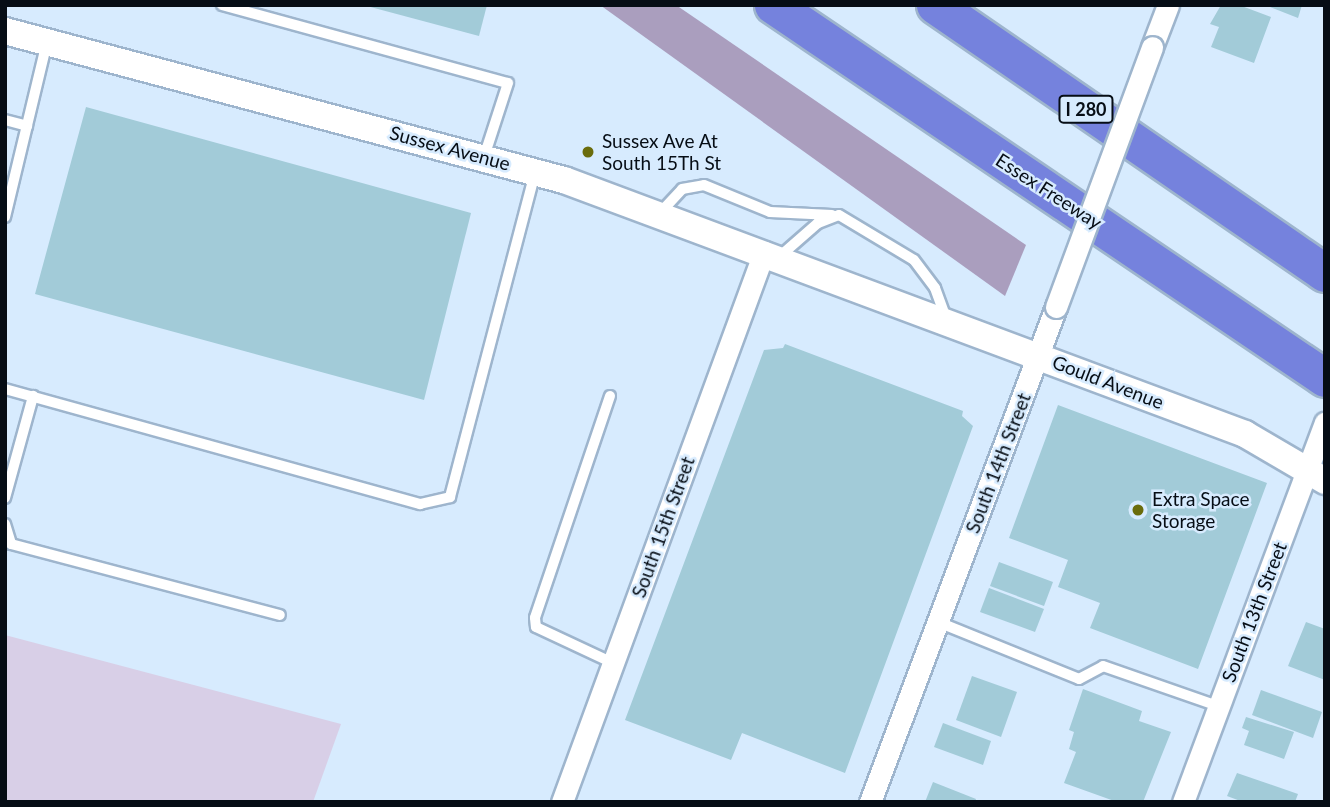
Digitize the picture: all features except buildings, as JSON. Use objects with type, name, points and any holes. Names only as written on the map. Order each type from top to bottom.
[{"type":"highway","name":"Essex Freeway","points":[[773,5],[1325,378]]},
{"type":"highway","name":"I 280","points":[[935,5],[1325,273]]},
{"type":"street","name":"South 14th Street","points":[[870,802],[1168,5]]},
{"type":"street","name":"Sussex Avenue","points":[[5,31],[536,171],[886,297]]},
{"type":"street","name":"South 15th Street","points":[[562,802],[771,255]]},
{"type":"street","name":"Gould Avenue","points":[[886,297],[1245,434],[1316,475]]},
{"type":"street","name":"South 13th Street","points":[[1183,802],[1218,706],[1316,475],[1317,444],[1325,423]]},
{"type":"lane","points":[[222,5],[508,83],[484,157]]},
{"type":"lane","points":[[6,213],[47,42]]},
{"type":"lane","points":[[5,120],[27,126]]},
{"type":"lane","points":[[5,389],[420,504],[450,497],[536,171]]},
{"type":"lane","points":[[659,214],[682,189],[704,185],[770,212],[839,215],[914,260],[935,288],[947,320]]},
{"type":"lane","points":[[771,255],[818,223],[839,215]]},
{"type":"lane","points":[[5,498],[33,396]]},
{"type":"lane","points":[[610,396],[535,618],[536,627],[613,663]]},
{"type":"lane","points":[[5,524],[11,544],[279,615]]},
{"type":"lane","points":[[938,622],[1079,679],[1103,666],[1218,706]]},
{"type":"shaded area","points":[[600,5],[676,5],[1026,245],[1005,296]]},
{"type":"shaded area","points":[[5,635],[341,724],[313,802],[5,802]]},
{"type":"place","name":"Sussex Ave At South 15Th St","points":[[588,152]]},
{"type":"place","name":"Extra Space Storage","points":[[1138,510]]}]
